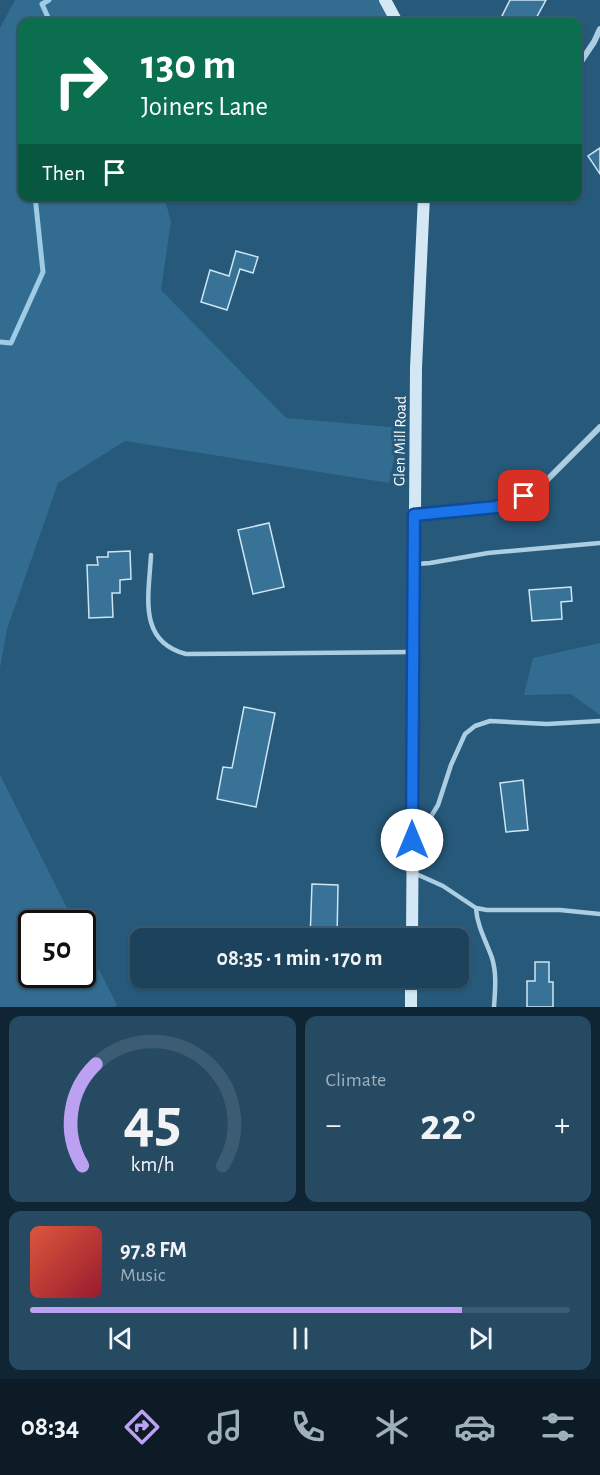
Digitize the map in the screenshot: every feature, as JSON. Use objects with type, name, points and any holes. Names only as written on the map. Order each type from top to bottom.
[{"type":"main road","points":[[385,0],[395,18]]},
{"type":"main road","name":"Glen Mill Road","points":[[412,928],[416,368],[424,201]]},
{"type":"main road","points":[[411,988],[411,1007]]},
{"type":"street","points":[[582,60],[600,29]]},
{"type":"street","points":[[414,515],[496,507],[524,496],[547,480],[600,427]]},
{"type":"lane","points":[[414,564],[430,564],[488,553],[600,543]]},
{"type":"lane","points":[[150,555],[148,615],[154,632],[171,650],[186,654],[413,652]]},
{"type":"lane","points":[[412,840],[424,828],[438,805],[451,765],[465,734],[475,726],[490,721],[547,724],[600,722]]},
{"type":"lane","points":[[412,872],[443,886],[476,908],[560,910],[600,914]]},
{"type":"lane","points":[[476,908],[477,920],[492,960],[495,981],[494,1007]]},
{"type":"shaded area","points":[[15,0],[385,0],[388,18],[18,18],[18,201],[165,201],[171,221],[161,290],[286,418],[400,428],[389,483],[125,441],[58,483],[7,629],[0,668],[0,28]]},
{"type":"shaded area","points":[[600,643],[600,715],[571,694],[524,695],[533,658]]},
{"type":"shaded area","points":[[0,775],[68,910],[18,910],[18,988],[96,988],[96,964],[117,1005],[114,1007],[0,1007]]},
{"type":"building","points":[[510,0],[546,0],[536,18],[502,16]]},
{"type":"building","points":[[600,148],[600,174],[588,156]]},
{"type":"building","points":[[236,251],[258,257],[253,273],[240,269],[227,310],[201,302],[210,270],[229,276]]},
{"type":"building","points":[[269,523],[284,587],[253,594],[238,530]]},
{"type":"building","points":[[130,551],[131,579],[120,580],[120,593],[112,593],[113,617],[89,618],[87,565],[98,565],[97,557],[108,557],[108,552]]},
{"type":"building","points":[[571,587],[572,601],[561,602],[562,619],[532,621],[529,590]]},
{"type":"building","points":[[244,707],[275,713],[256,807],[217,799],[223,767],[232,768]]},
{"type":"building","points":[[523,780],[528,830],[506,832],[500,783]]},
{"type":"building","points":[[312,884],[338,885],[337,928],[310,928]]},
{"type":"building","points":[[535,962],[549,962],[549,982],[553,982],[553,1007],[527,1007],[527,981],[535,981]]},
{"type":"waterway","points":[[48,18],[42,4],[49,0]]},
{"type":"waterway","points":[[0,342],[11,343],[43,272],[36,201]]},
{"type":"route","points":[[412,840],[414,515],[496,507],[524,496]]}]
